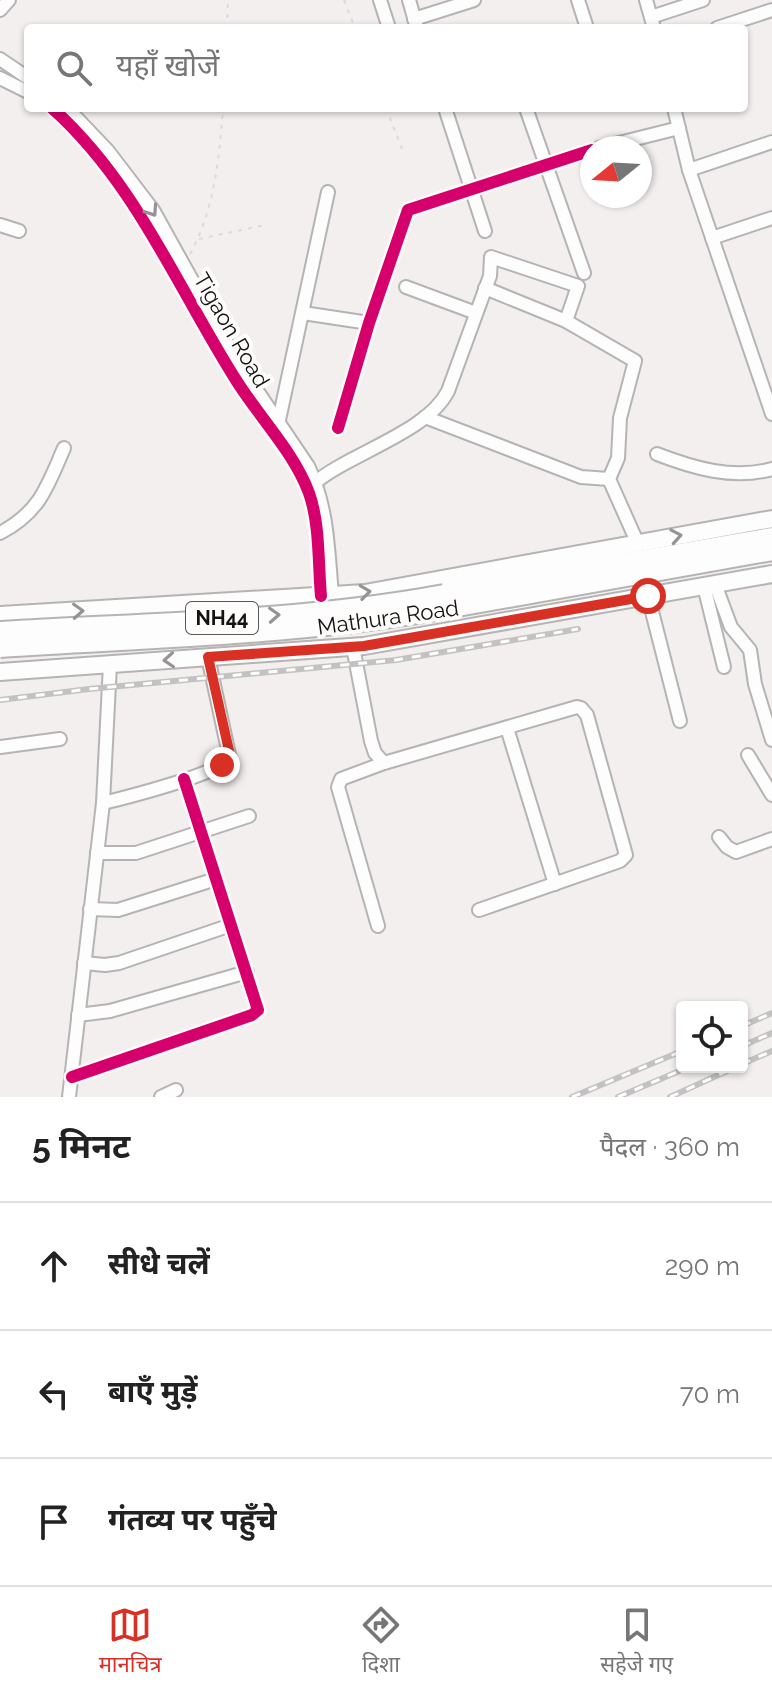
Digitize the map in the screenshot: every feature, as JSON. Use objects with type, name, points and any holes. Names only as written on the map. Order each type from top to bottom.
[{"type":"highway","name":"Mathura Road","points":[[0,648],[376,622],[448,601],[772,537]]},
{"type":"highway","name":"Mathura Road","points":[[0,631],[303,614],[448,601],[772,551]]},
{"type":"main road","points":[[0,615],[365,593],[772,519]]},
{"type":"main road","points":[[0,672],[353,647],[772,574]]},
{"type":"street","points":[[0,10],[9,0]]},
{"type":"street","points":[[380,0],[388,24]]},
{"type":"street","points":[[409,0],[416,24],[474,0]]},
{"type":"street","points":[[578,0],[586,24]]},
{"type":"street","points":[[646,0],[653,23],[703,0]]},
{"type":"street","points":[[729,24],[772,10]]},
{"type":"street","points":[[0,59],[24,75]]},
{"type":"street","points":[[0,78],[24,90]]},
{"type":"street","name":"Tigaon Road","points":[[57,112],[107,168],[168,247],[185,263],[237,361],[279,420],[312,486],[326,596]]},
{"type":"street","name":"Tigaon Road","points":[[71,112],[108,151],[153,210],[168,247],[235,379],[312,486]]},
{"type":"street","points":[[446,112],[485,231]]},
{"type":"street","points":[[527,112],[584,273]]},
{"type":"street","points":[[675,112],[689,170],[772,414]]},
{"type":"street","points":[[647,136],[679,128]]},
{"type":"street","points":[[689,170],[772,142]]},
{"type":"street","points":[[338,428],[369,323],[408,210],[580,154]]},
{"type":"street","points":[[279,420],[328,192]]},
{"type":"street","points":[[712,238],[772,218]]},
{"type":"street","points":[[0,225],[19,231]]},
{"type":"street","points":[[312,486],[327,471],[425,417],[438,406],[448,391],[490,276],[491,257],[578,286],[566,321]]},
{"type":"street","points":[[406,287],[476,313]]},
{"type":"street","points":[[485,288],[566,321],[635,361],[620,418],[618,458],[609,479],[638,544]]},
{"type":"street","points":[[303,313],[369,323]]},
{"type":"street","points":[[425,417],[581,477],[609,479]]},
{"type":"street","points":[[0,533],[24,518],[42,499],[64,448]]},
{"type":"street","points":[[657,454],[697,470],[735,473],[772,469]]},
{"type":"street","points":[[709,585],[724,667]]},
{"type":"street","points":[[709,585],[731,627],[750,650],[755,684],[772,740]]},
{"type":"street","points":[[648,596],[680,721]]},
{"type":"street","points":[[353,647],[371,741],[384,763]]},
{"type":"street","points":[[103,803],[184,779],[230,759],[208,657]]},
{"type":"street","points":[[69,1097],[103,803],[110,664]]},
{"type":"street","points":[[378,926],[338,787],[344,777],[581,708],[587,715],[626,855],[620,861],[479,910]]},
{"type":"street","points":[[507,728],[555,884]]},
{"type":"street","points":[[0,747],[60,739]]},
{"type":"street","points":[[748,755],[770,787]]},
{"type":"street","points":[[72,1077],[257,1012],[258,1004],[184,779]]},
{"type":"street","points":[[97,853],[136,853],[249,816]]},
{"type":"street","points":[[719,837],[736,852],[772,839]]},
{"type":"street","points":[[90,909],[118,910],[216,879]]},
{"type":"street","points":[[84,963],[119,963],[231,925]]},
{"type":"street","points":[[78,1015],[110,1011],[247,972]]},
{"type":"street","points":[[161,1097],[176,1090]]},
{"type":"path","points":[[227,24],[228,0]]},
{"type":"path","points":[[344,0],[353,24]]},
{"type":"path","points":[[185,263],[198,240],[215,187],[223,112]]},
{"type":"path","points":[[388,112],[404,154]]},
{"type":"path","points":[[198,240],[265,225]]},
{"type":"railway","points":[[0,700],[396,660],[578,629]]},
{"type":"railway","points":[[748,1023],[772,1013]]},
{"type":"railway","points":[[748,1043],[772,1033]]},
{"type":"railway","points":[[748,1061],[772,1051]]},
{"type":"railway","points":[[572,1097],[676,1054]]},
{"type":"railway","points":[[618,1097],[676,1072]]},
{"type":"railway","points":[[670,1097],[723,1073]]},
{"type":"cycle path","points":[[56,112],[82,137],[132,202],[236,380],[294,463],[309,493],[315,518],[321,596]]},
{"type":"cycle path","points":[[338,428],[369,323],[408,210],[580,154]]},
{"type":"cycle path","points":[[72,1077],[252,1015],[258,1010],[184,779]]},
{"type":"route","points":[[222,765],[227,763],[230,755],[208,657],[364,646],[648,596]]}]
